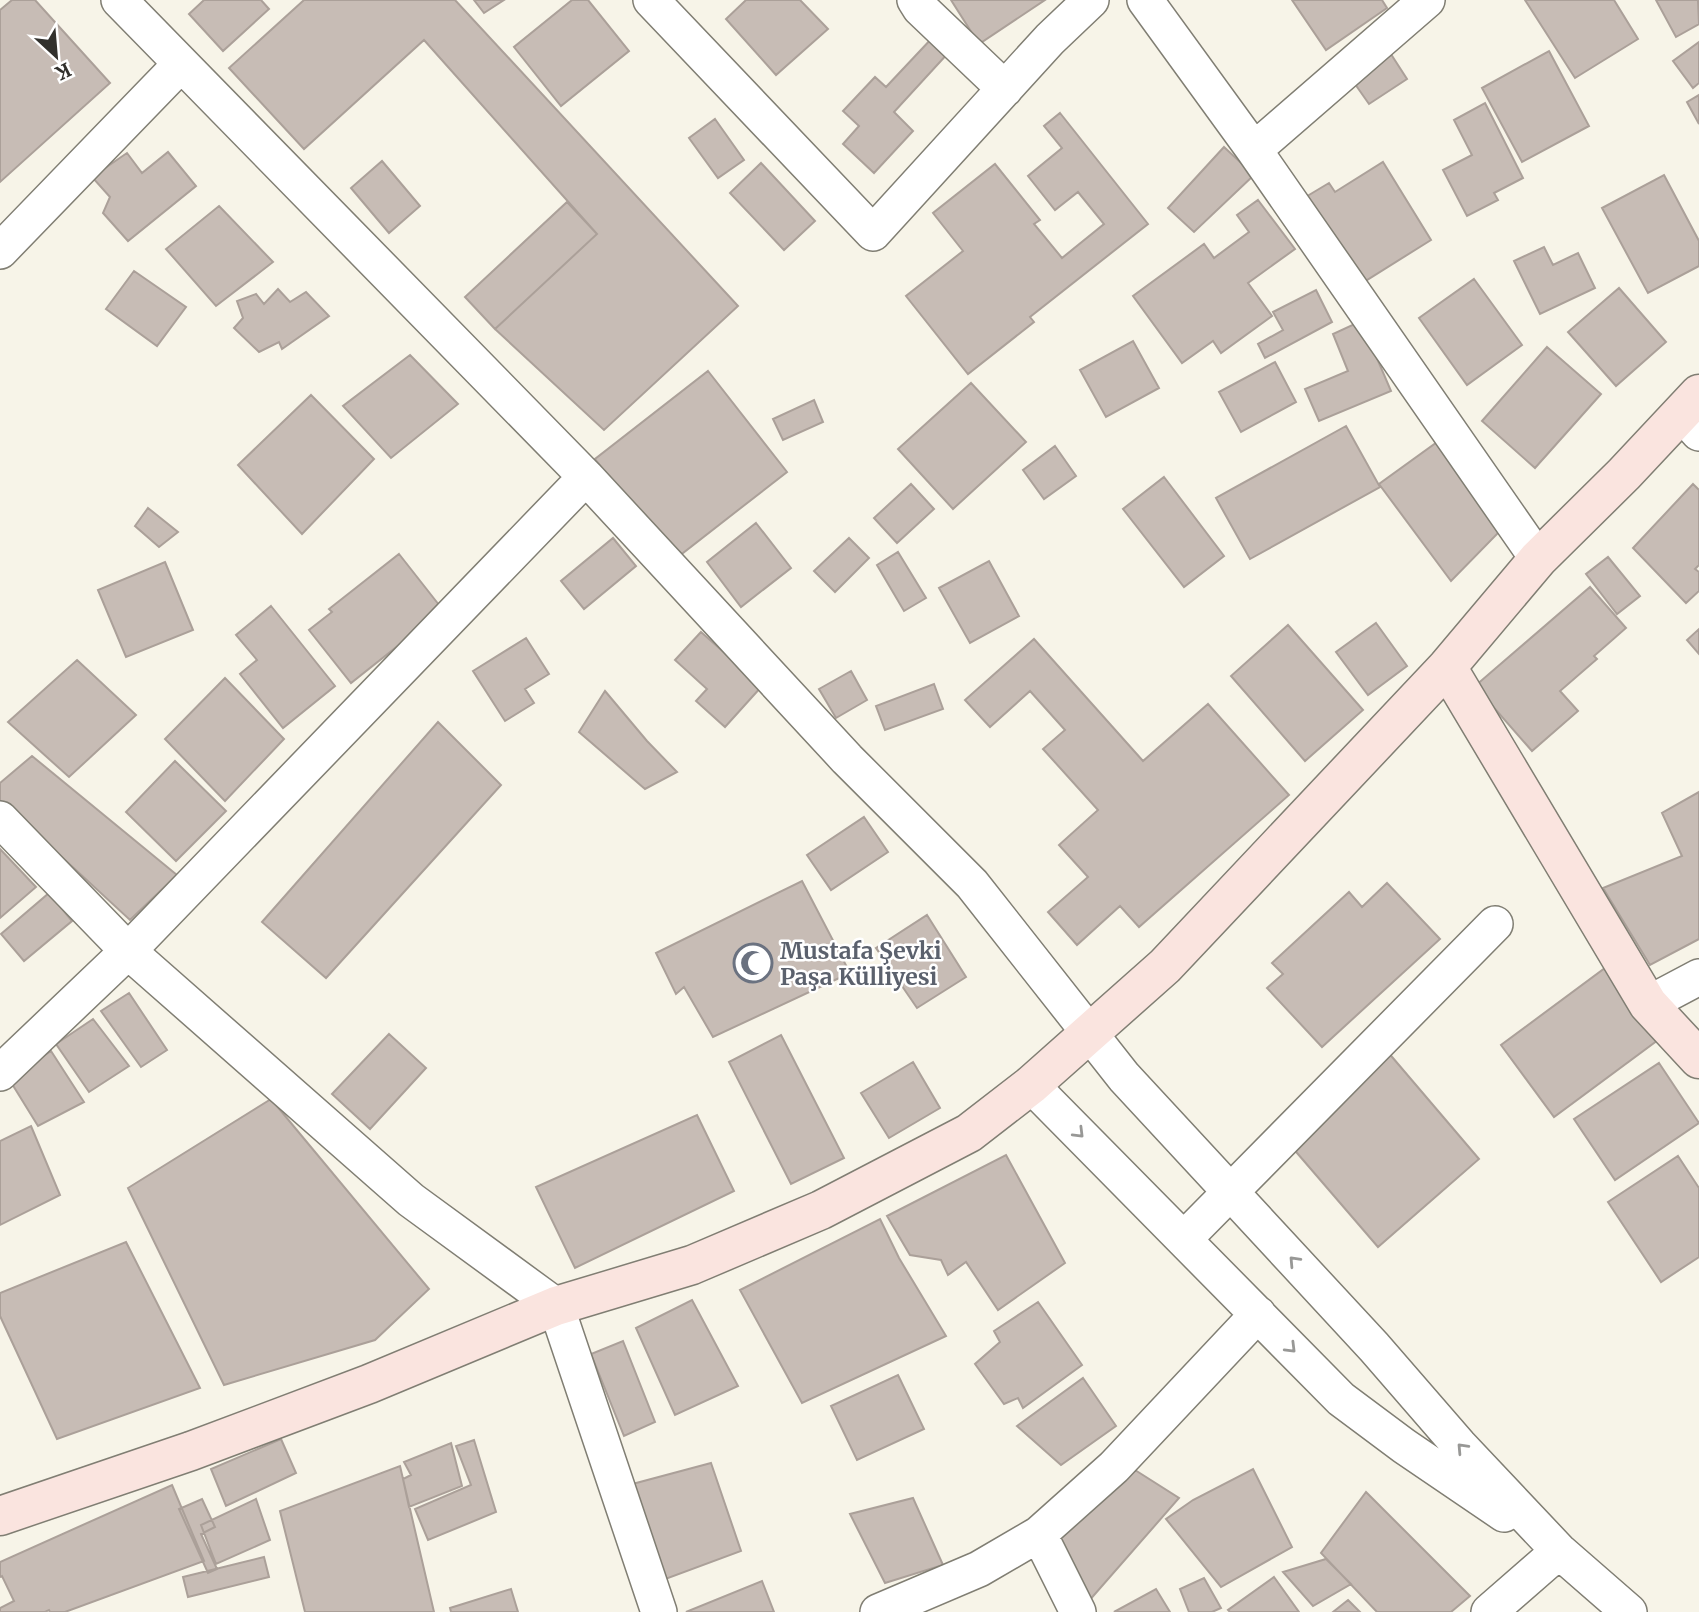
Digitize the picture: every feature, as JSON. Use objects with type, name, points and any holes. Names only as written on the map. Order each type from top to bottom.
[{"type":"street","points":[[118,0],[586,477],[847,759],[972,884],[1124,1077],[1559,1551],[1629,1612]]},
{"type":"street","points":[[650,0],[873,233],[1050,39],[1091,0]]},
{"type":"street","points":[[915,0],[919,8],[1005,89]]},
{"type":"street","points":[[1145,0],[1254,150],[1538,559]]},
{"type":"street","points":[[1254,150],[1427,0]]},
{"type":"street","points":[[0,251],[181,64]]},
{"type":"street","points":[[0,1516],[204,1446],[369,1384],[556,1306],[692,1265],[821,1210],[969,1133],[1031,1085],[1166,966],[1447,667],[1538,559],[1693,414]]},
{"type":"street","points":[[0,1073],[128,951],[586,477]]},
{"type":"street","points":[[1447,667],[1648,1004],[1699,1059]]},
{"type":"street","points":[[0,819],[128,951],[411,1200],[556,1306],[659,1612]]},
{"type":"street","points":[[1184,1239],[1495,924]]},
{"type":"street","points":[[1648,1004],[1699,977]]},
{"type":"street","points":[[1031,1085],[1342,1399],[1404,1446],[1559,1551]]},
{"type":"street","points":[[878,1612],[979,1569],[1039,1534],[1114,1467],[1258,1314]]},
{"type":"street","points":[[1039,1534],[1078,1612]]},
{"type":"street","points":[[1489,1612],[1559,1551]]},
{"type":"building","points":[[12,0],[35,0],[110,83],[0,182],[0,10]]},
{"type":"building","points":[[204,0],[261,0],[269,9],[223,51],[189,14]]},
{"type":"building","points":[[304,0],[455,0],[738,306],[604,430],[495,329],[597,234],[424,40],[304,149],[229,68]]},
{"type":"building","points":[[474,0],[504,0],[484,13]]},
{"type":"building","points":[[572,0],[588,0],[629,51],[561,106],[514,47]]},
{"type":"building","points":[[746,0],[800,0],[828,29],[776,75],[726,19]]},
{"type":"building","points":[[951,0],[1045,0],[979,44]]},
{"type":"building","points":[[1292,0],[1382,0],[1387,8],[1326,50]]},
{"type":"building","points":[[1525,0],[1614,0],[1638,39],[1575,78]]},
{"type":"building","points":[[1656,0],[1698,0],[1699,24],[1676,37]]},
{"type":"building","points":[[934,36],[950,51],[894,112],[913,131],[874,173],[843,144],[859,126],[843,111],[875,77],[886,87]]},
{"type":"building","points":[[1699,42],[1699,83],[1693,88],[1673,61]]},
{"type":"building","points":[[1387,48],[1407,79],[1369,104],[1348,74]]},
{"type":"building","points":[[1549,51],[1589,126],[1522,162],[1482,88]]},
{"type":"building","points":[[1699,95],[1699,124],[1687,102]]},
{"type":"building","points":[[1485,103],[1523,178],[1494,193],[1498,200],[1467,216],[1443,170],[1472,155],[1454,120]]},
{"type":"building","points":[[1060,113],[1148,224],[1030,317],[1034,322],[968,374],[906,296],[963,251],[933,213],[995,164],[1040,220],[1034,224],[1062,258],[1104,224],[1078,192],[1055,210],[1028,176],[1062,148],[1044,126]]},
{"type":"building","points":[[715,119],[744,160],[718,178],[689,138]]},
{"type":"building","points":[[1224,147],[1254,175],[1194,232],[1168,208]]},
{"type":"building","points":[[168,152],[196,186],[128,241],[103,213],[110,197],[92,177],[127,153],[142,173]]},
{"type":"building","points":[[382,161],[420,206],[389,233],[351,188]]},
{"type":"building","points":[[1383,162],[1431,240],[1359,285],[1304,198],[1329,183],[1335,192]]},
{"type":"building","points":[[761,163],[815,221],[784,250],[730,193]]},
{"type":"building","points":[[1664,175],[1699,241],[1699,266],[1648,293],[1602,208]]},
{"type":"building","points":[[1258,200],[1295,249],[1248,283],[1272,316],[1221,353],[1213,341],[1182,363],[1133,296],[1204,244],[1214,258],[1249,232],[1237,215]]},
{"type":"building","points":[[567,202],[597,234],[495,329],[465,297]]},
{"type":"building","points":[[219,206],[273,262],[216,306],[166,249]]},
{"type":"building","points":[[1544,247],[1553,265],[1578,253],[1595,288],[1540,314],[1514,261]]},
{"type":"building","points":[[134,271],[186,307],[157,346],[106,309]]},
{"type":"building","points":[[1474,279],[1522,345],[1467,385],[1419,318]]},
{"type":"building","points":[[1619,288],[1666,342],[1616,386],[1568,332]]},
{"type":"building","points":[[278,289],[290,302],[306,292],[329,316],[282,349],[279,342],[259,352],[234,328],[243,318],[237,301],[256,294],[264,304]]},
{"type":"building","points":[[1316,290],[1332,322],[1265,358],[1258,344],[1283,330],[1273,312]]},
{"type":"building","points":[[1361,321],[1391,391],[1319,421],[1305,389],[1348,371],[1333,334]]},
{"type":"building","points":[[1133,341],[1159,388],[1106,417],[1080,370]]},
{"type":"building","points":[[1547,347],[1601,394],[1535,468],[1482,421]]},
{"type":"building","points":[[410,355],[458,404],[391,458],[343,406]]},
{"type":"building","points":[[1275,362],[1296,402],[1241,432],[1219,392]]},
{"type":"building","points":[[708,371],[787,472],[674,560],[595,459]]},
{"type":"building","points":[[971,383],[1026,442],[953,509],[898,449]]},
{"type":"building","points":[[311,395],[374,459],[302,534],[238,465]]},
{"type":"building","points":[[814,400],[823,422],[783,440],[773,419]]},
{"type":"building","points":[[1346,426],[1380,487],[1250,559],[1216,498]]},
{"type":"building","points":[[1440,440],[1501,530],[1451,581],[1379,484]]},
{"type":"building","points":[[1055,446],[1076,476],[1044,499],[1023,470]]},
{"type":"building","points":[[1164,477],[1224,556],[1184,587],[1123,509]]},
{"type":"building","points":[[911,484],[934,509],[897,543],[874,518]]},
{"type":"building","points":[[1693,484],[1699,490],[1699,565],[1695,569],[1699,572],[1699,591],[1686,603],[1633,548]]},
{"type":"building","points":[[148,508],[178,532],[159,547],[135,526]]},
{"type":"building","points":[[756,523],[791,568],[741,607],[707,562]]},
{"type":"building","points":[[613,538],[636,566],[584,609],[561,581]]},
{"type":"building","points":[[849,538],[869,558],[835,592],[814,571]]},
{"type":"building","points":[[898,552],[926,598],[904,611],[877,565]]},
{"type":"building","points":[[399,554],[443,610],[351,683],[309,630],[332,612],[329,609]]},
{"type":"building","points":[[1608,557],[1640,596],[1617,614],[1586,574]]},
{"type":"building","points":[[989,561],[1019,616],[970,643],[939,588]]},
{"type":"building","points":[[165,562],[193,630],[126,657],[98,590]]},
{"type":"building","points":[[1590,587],[1626,628],[1594,656],[1597,659],[1560,691],[1578,711],[1532,751],[1475,686]]},
{"type":"building","points":[[271,606],[335,686],[283,728],[240,674],[257,660],[236,635]]},
{"type":"building","points":[[1376,623],[1407,666],[1368,695],[1336,652]]},
{"type":"building","points":[[1288,625],[1363,710],[1305,761],[1231,676]]},
{"type":"building","points":[[1699,629],[1699,654],[1687,640]]},
{"type":"building","points":[[701,632],[762,686],[725,727],[696,701],[707,689],[675,660]]},
{"type":"building","points":[[526,638],[549,674],[525,689],[534,703],[505,721],[473,671]]},
{"type":"building","points":[[1034,639],[1143,761],[1208,704],[1289,795],[1139,927],[1120,906],[1077,945],[1048,912],[1088,877],[1059,845],[1098,810],[1043,749],[1065,730],[1030,691],[990,727],[965,700]]},
{"type":"building","points":[[77,660],[136,715],[69,777],[8,722]]},
{"type":"building","points":[[851,671],[867,700],[836,718],[819,689]]},
{"type":"building","points":[[225,678],[284,739],[225,801],[165,739]]},
{"type":"building","points":[[934,684],[943,709],[885,730],[876,706]]},
{"type":"building","points":[[605,691],[677,772],[645,789],[579,732]]},
{"type":"building","points":[[438,722],[501,785],[326,978],[262,922]]},
{"type":"building","points":[[32,756],[177,875],[130,920],[0,800],[0,783]]},
{"type":"building","points":[[175,761],[226,811],[176,861],[126,812]]},
{"type":"building","points":[[1699,792],[1699,939],[1650,965],[1603,888],[1682,856],[1662,813]]},
{"type":"building","points":[[864,817],[888,852],[831,890],[807,855]]},
{"type":"building","points":[[0,849],[36,887],[0,918]]},
{"type":"building","name":"Mustafa Şevki Paşa Külliyesi","points":[[802,881],[850,973],[713,1037],[684,987],[676,994],[656,953]]},
{"type":"building","points":[[1387,883],[1440,939],[1322,1047],[1267,988],[1283,974],[1272,963],[1349,892],[1362,907]]},
{"type":"building","points":[[49,893],[72,921],[24,961],[1,934]]},
{"type":"building","points":[[927,915],[966,977],[917,1008],[876,948]]},
{"type":"building","points":[[1605,968],[1658,1040],[1554,1117],[1501,1045]]},
{"type":"building","points":[[129,993],[167,1050],[141,1067],[101,1011]]},
{"type":"building","points":[[93,1019],[129,1066],[89,1092],[56,1044]]},
{"type":"building","points":[[389,1034],[426,1068],[370,1129],[332,1094]]},
{"type":"building","points":[[781,1035],[844,1158],[791,1184],[729,1062]]},
{"type":"building","points":[[51,1051],[84,1102],[38,1126],[9,1079]]},
{"type":"building","points":[[1387,1051],[1479,1159],[1378,1247],[1285,1139]]},
{"type":"building","points":[[913,1062],[940,1108],[889,1138],[861,1093]]},
{"type":"building","points":[[1659,1063],[1699,1123],[1615,1180],[1574,1119]]},
{"type":"building","points":[[271,1099],[429,1289],[375,1340],[224,1385],[128,1188]]},
{"type":"building","points":[[697,1115],[734,1191],[575,1268],[536,1187]]},
{"type":"building","points":[[31,1126],[60,1195],[0,1225],[0,1141]]},
{"type":"building","points":[[1006,1155],[1065,1263],[998,1310],[966,1262],[948,1275],[941,1260],[910,1255],[887,1216]]},
{"type":"building","points":[[1678,1156],[1699,1188],[1699,1257],[1661,1282],[1608,1202]]},
{"type":"building","points":[[880,1219],[899,1258],[946,1336],[802,1403],[740,1290]]},
{"type":"building","points":[[126,1242],[200,1388],[57,1439],[0,1316],[0,1293]]},
{"type":"building","points":[[692,1300],[738,1386],[675,1415],[636,1328]]},
{"type":"building","points":[[1038,1302],[1082,1365],[1023,1408],[1018,1398],[1004,1404],[975,1364],[1000,1342],[994,1331]]},
{"type":"building","points":[[623,1341],[655,1422],[624,1436],[591,1354]]},
{"type":"building","points":[[898,1375],[924,1429],[857,1460],[831,1406]]},
{"type":"building","points":[[1083,1378],[1116,1426],[1061,1465],[1017,1426]]},
{"type":"building","points":[[281,1439],[296,1473],[226,1506],[211,1469]]},
{"type":"building","points":[[474,1440],[496,1512],[428,1540],[415,1509],[471,1485],[456,1446]]},
{"type":"building","points":[[451,1443],[462,1486],[409,1507],[403,1479],[411,1475],[404,1462]]},
{"type":"building","points":[[711,1463],[741,1551],[660,1581],[625,1486]]},
{"type":"building","points":[[400,1466],[434,1612],[305,1612],[280,1511]]},
{"type":"building","points":[[1253,1469],[1292,1547],[1221,1587],[1166,1519],[1193,1500]]},
{"type":"building","points":[[1135,1470],[1179,1498],[1088,1602],[1048,1537]]},
{"type":"building","points":[[172,1485],[204,1561],[65,1612],[0,1612],[0,1608],[14,1601],[2,1576],[0,1577],[0,1562]]},
{"type":"building","points":[[1366,1492],[1470,1596],[1451,1612],[1377,1612],[1321,1553]]},
{"type":"building","points":[[913,1498],[943,1565],[885,1583],[850,1514]]},
{"type":"building","points":[[202,1499],[215,1527],[201,1534],[217,1569],[208,1573],[179,1509]]},
{"type":"building","points":[[256,1499],[270,1540],[216,1564],[201,1525]]},
{"type":"building","points":[[264,1557],[269,1577],[188,1597],[183,1577]]},
{"type":"building","points":[[1326,1559],[1351,1584],[1313,1606],[1283,1572]]},
{"type":"building","points":[[1274,1577],[1299,1612],[1228,1610]]},
{"type":"building","points":[[1204,1578],[1221,1608],[1212,1612],[1189,1612],[1180,1589]]},
{"type":"building","points":[[762,1581],[774,1612],[686,1612]]},
{"type":"building","points":[[511,1589],[518,1612],[451,1612],[450,1608]]},
{"type":"building","points":[[1156,1589],[1170,1612],[1114,1612]]},
{"type":"building","points":[[1348,1600],[1360,1612],[1333,1612]]},
{"type":"place","name":"Mustafa Şevki Paşa Külliyesi","points":[[753,963]]}]
